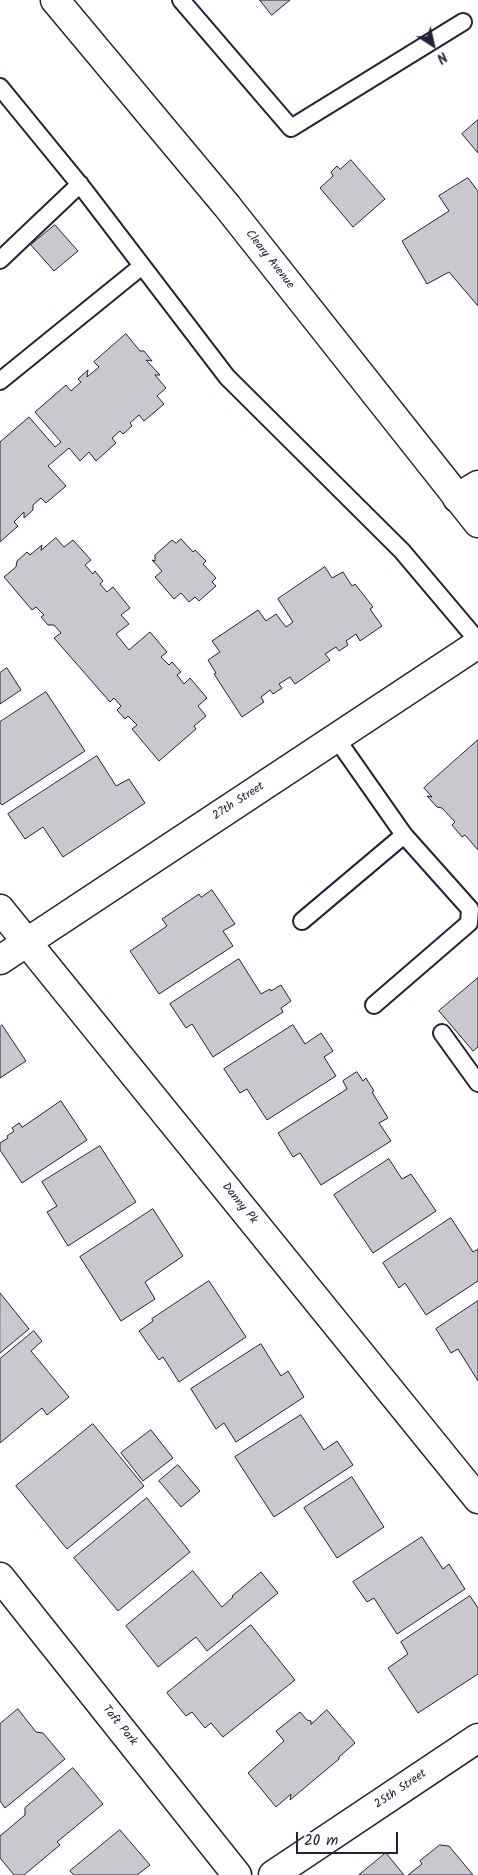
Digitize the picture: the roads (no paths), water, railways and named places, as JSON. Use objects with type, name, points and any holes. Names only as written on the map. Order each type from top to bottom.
[{"type":"street","name":"Cleary Avenue","points":[[55,0],[467,492],[478,524]]},
{"type":"street","name":"27th Street","points":[[0,960],[478,643]]},
{"type":"street","name":"Danny Pk","points":[[0,909],[478,1499]]},
{"type":"street","name":"Taft Park","points":[[0,1577],[237,1875]]},
{"type":"street","name":"25th Street","points":[[273,1875],[478,1738]]},
{"type":"lane","points":[[181,0],[291,128],[463,22]]},
{"type":"lane","points":[[0,87],[80,184],[227,377],[402,552],[478,643]]},
{"type":"lane","points":[[0,260],[80,184]]},
{"type":"lane","points":[[0,381],[142,266]]},
{"type":"lane","points":[[336,738],[404,835],[470,909],[469,923],[374,1004]]},
{"type":"lane","points":[[302,921],[404,835]]},
{"type":"lane","points":[[442,1034],[478,1083]]}]
